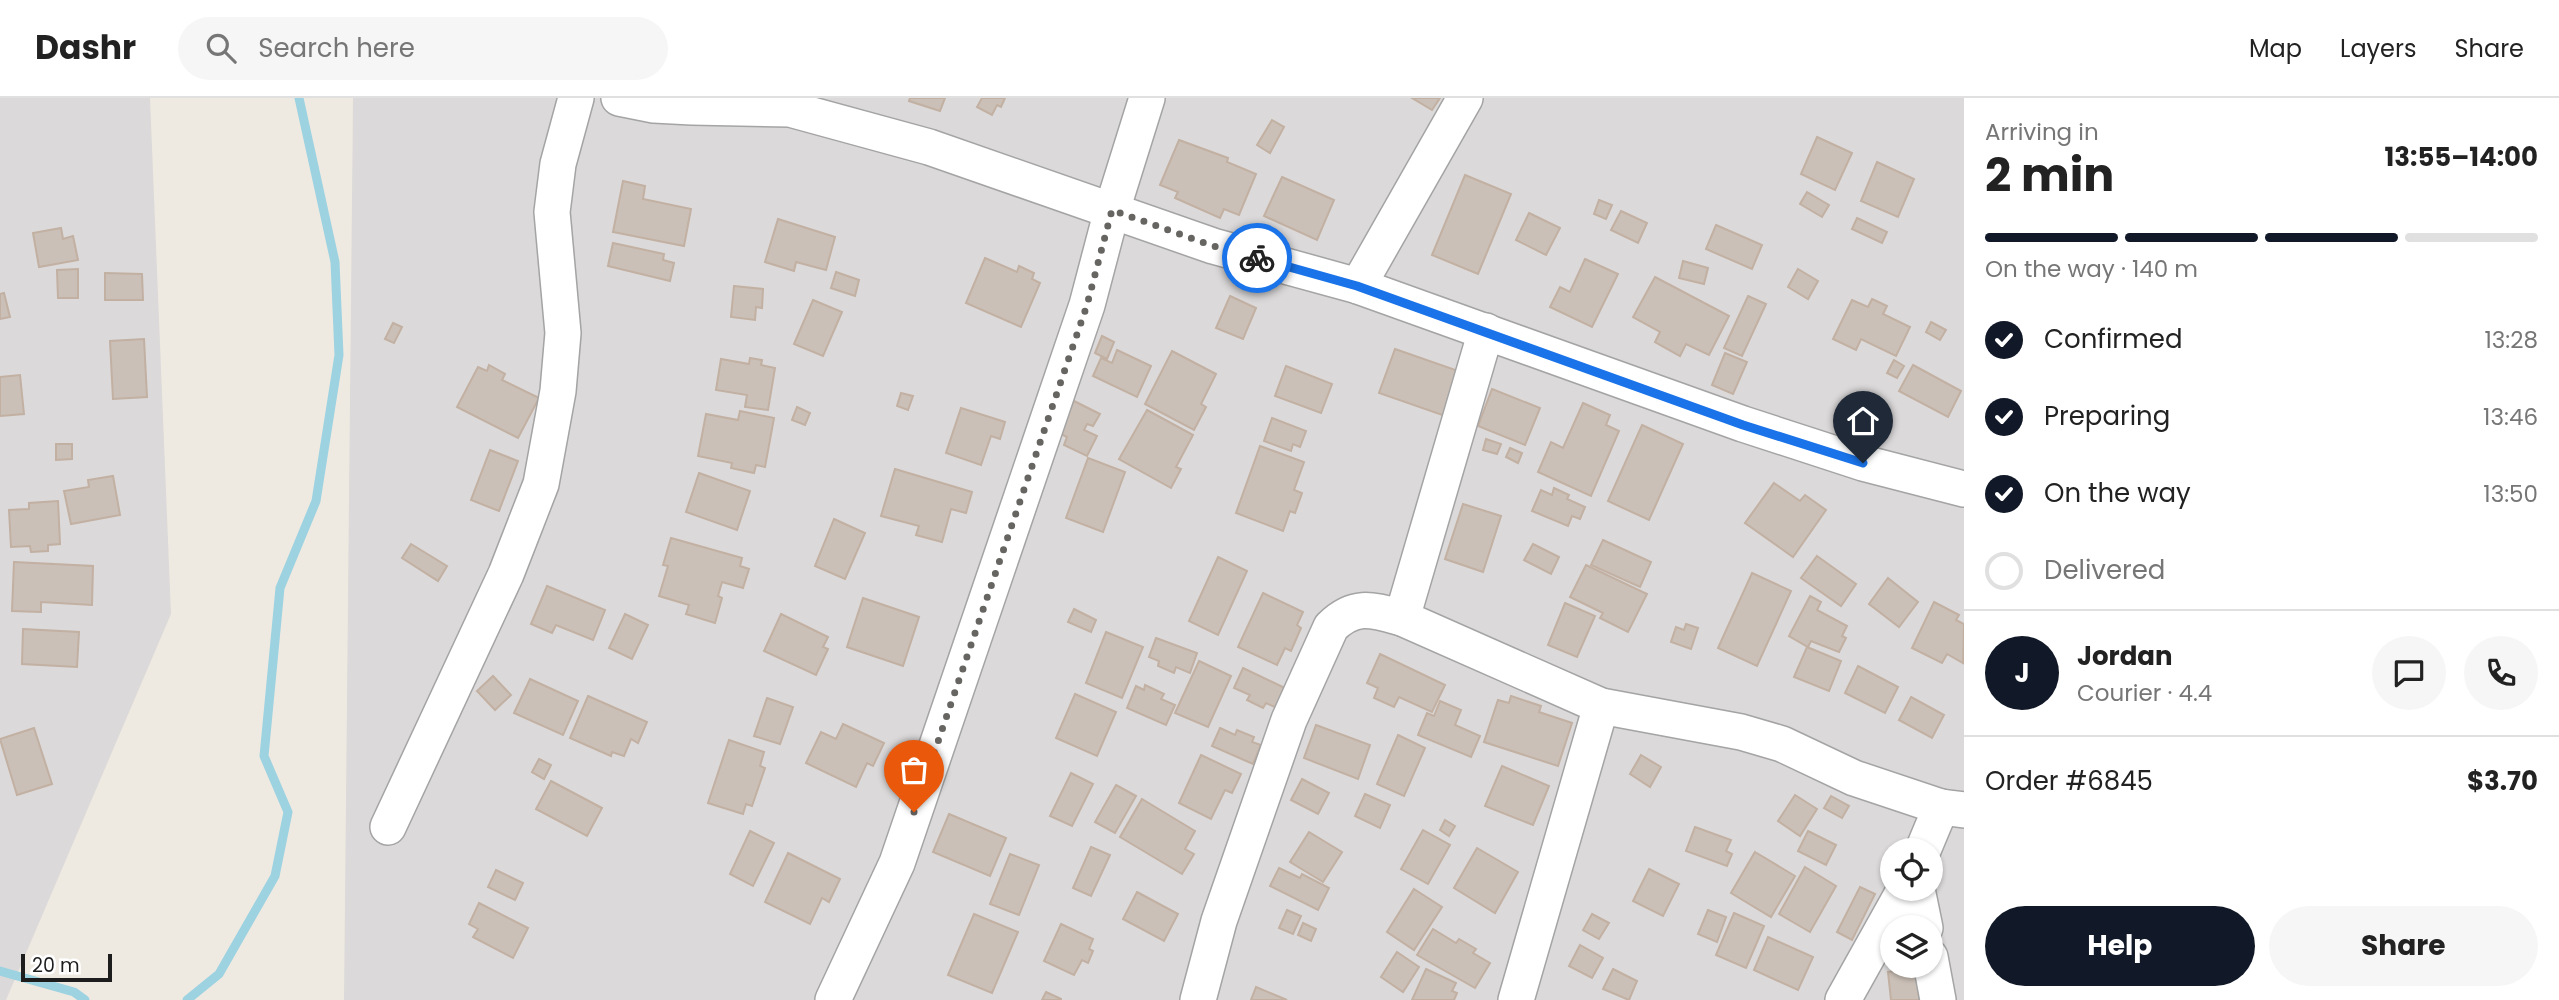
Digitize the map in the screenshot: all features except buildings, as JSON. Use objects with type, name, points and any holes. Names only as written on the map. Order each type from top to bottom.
[{"type":"street","points":[[387,827],[506,573],[541,484],[558,391],[563,333],[552,212],[558,164],[576,98]]},
{"type":"street","points":[[619,98],[654,105],[692,107],[792,103],[929,146],[1213,246],[1357,286],[1743,425],[1863,463],[1964,489]]},
{"type":"street","points":[[833,1000],[897,863],[1087,305],[1146,98]]},
{"type":"street","points":[[1357,286],[1465,98]]},
{"type":"street","points":[[1402,618],[1486,331]]},
{"type":"street","points":[[1198,1000],[1219,921],[1289,720],[1332,627],[1342,616],[1357,610],[1373,610],[1402,618],[1601,706],[1741,732],[1782,744],[1854,778],[1953,809],[1932,838]]},
{"type":"street","points":[[1516,1000],[1601,706]]},
{"type":"street","points":[[1843,1000],[1898,901]]},
{"type":"street","points":[[1934,978],[1938,1000]]},
{"type":"shaded area","points":[[0,98],[150,98],[171,614],[6,1000],[0,1000]]},
{"type":"shaded area","points":[[353,98],[1964,98],[1964,1000],[344,1000]]},
{"type":"waterway","points":[[187,1000],[219,974],[275,876],[288,812],[264,756],[280,588],[316,501],[339,355],[335,262],[299,98]]},
{"type":"waterway","points":[[0,971],[74,992],[85,1000]]},
{"type":"way so far","points":[[914,812],[1087,305],[1112,210],[1213,246],[1257,258]]},
{"type":"route","points":[[1257,258],[1357,286],[1743,425],[1863,463]]}]
